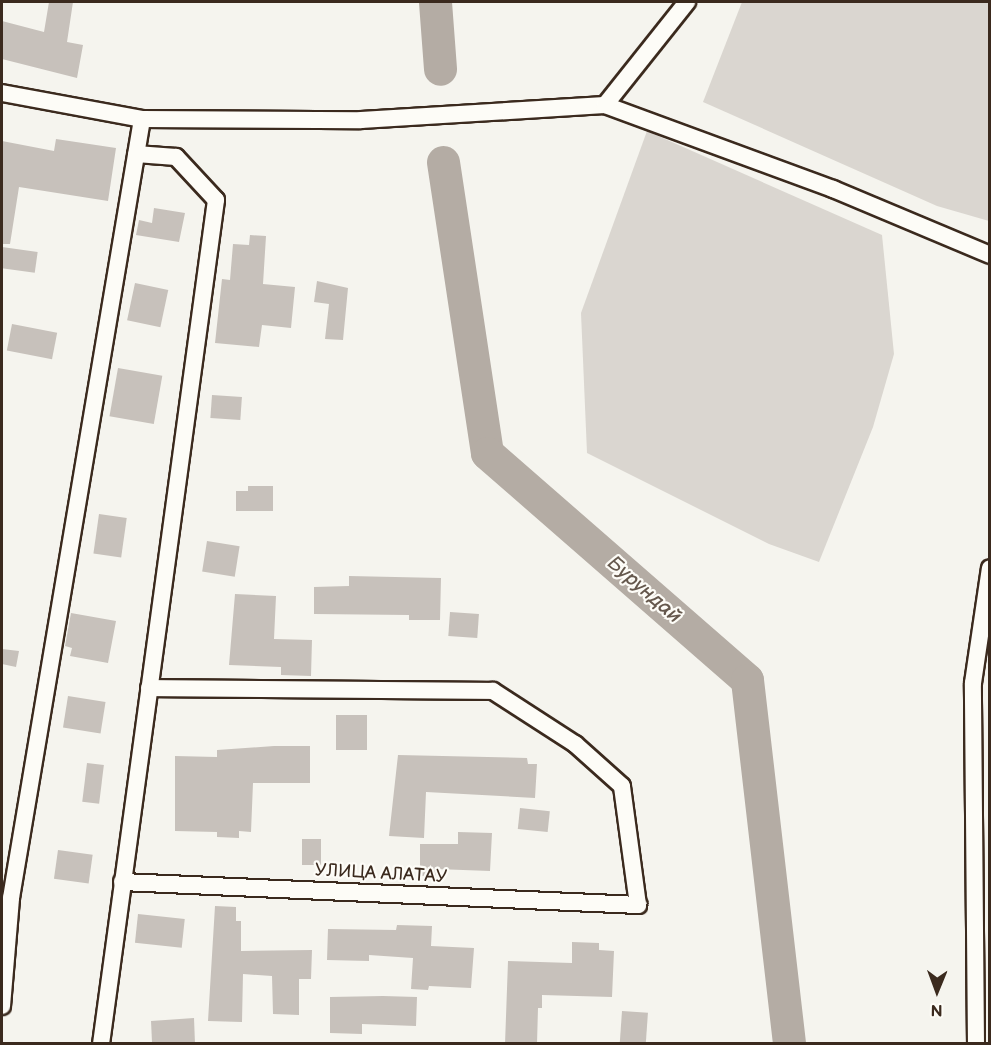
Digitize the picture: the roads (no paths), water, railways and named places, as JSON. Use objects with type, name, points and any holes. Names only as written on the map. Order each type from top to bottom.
[{"type":"street","points":[[605,105],[687,2]]},
{"type":"street","points":[[2,93],[142,119],[361,120],[605,105],[833,189],[990,255]]},
{"type":"street","points":[[2,1006],[6,897],[142,119]]},
{"type":"street","points":[[100,1044],[216,200],[176,157],[136,154]]},
{"type":"street","points":[[976,1044],[983,864],[973,683],[987,614],[990,568]]},
{"type":"street","name":"УЛИЦА АЛАТАУ","points":[[122,882],[638,905],[622,786],[575,744],[493,691],[149,688]]},
{"type":"waterway","points":[[435,2],[440,69]]},
{"type":"waterway","name":"Бурундай","points":[[443,162],[487,453],[747,680],[789,1044]]}]
